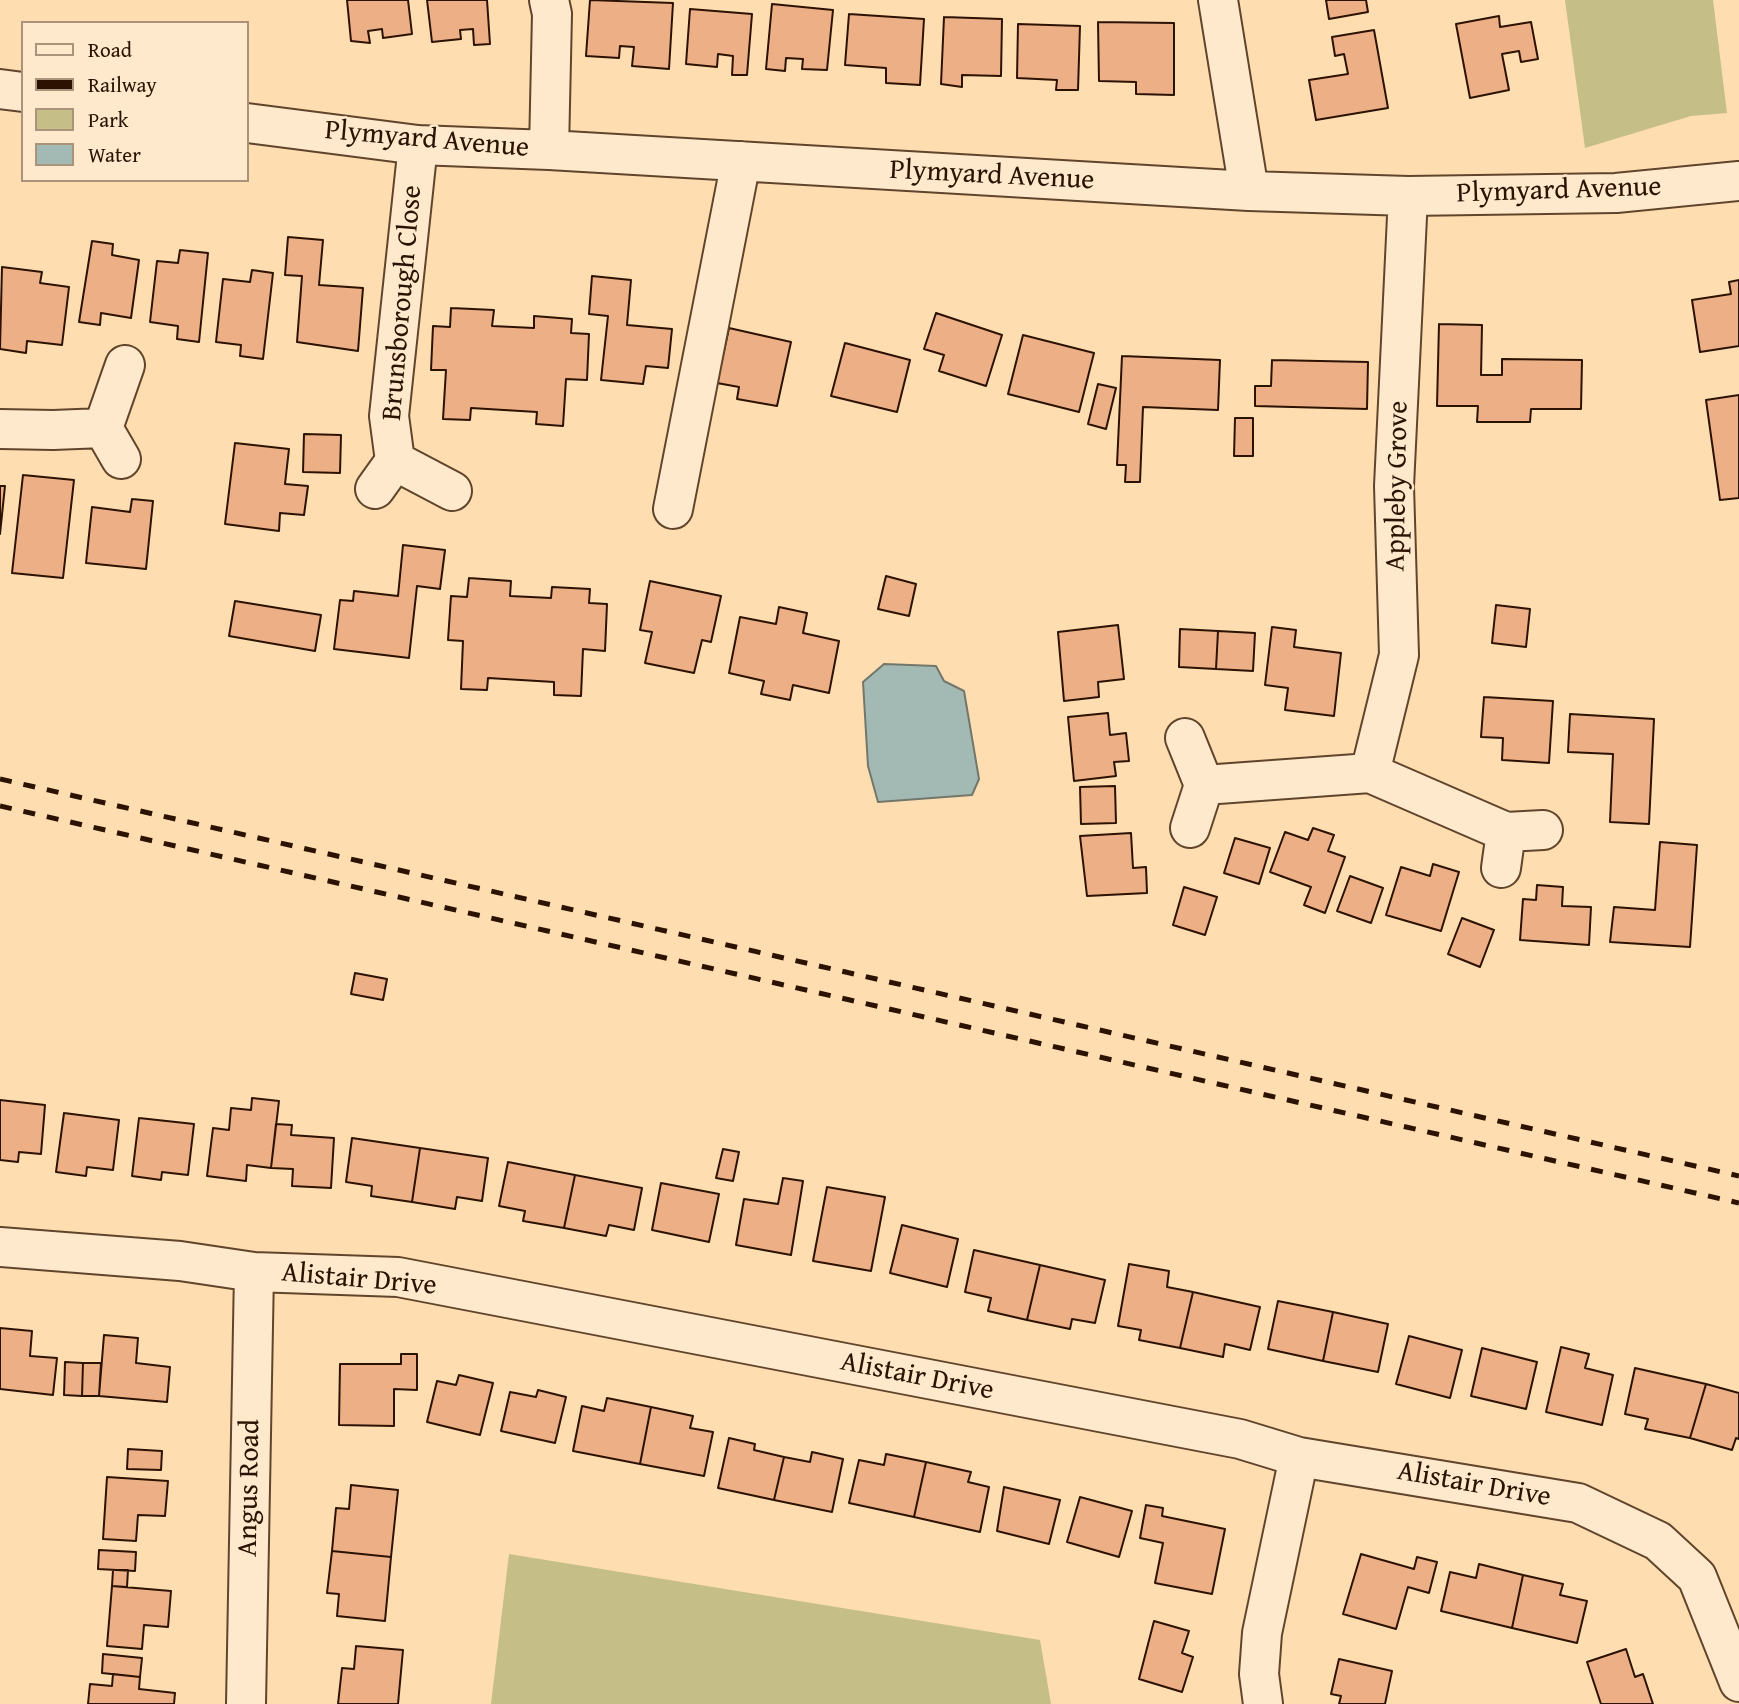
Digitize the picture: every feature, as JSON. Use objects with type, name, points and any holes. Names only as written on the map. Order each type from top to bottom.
[{"type":"street","points":[[549,0],[552,14],[549,150]]},
{"type":"street","points":[[1217,0],[1249,191]]},
{"type":"street","points":[[0,89],[21,92]]},
{"type":"street","name":"Plymyard Avenue","points":[[248,123],[418,145],[549,150],[1249,191],[1408,196],[1616,194],[1739,181]]},
{"type":"street","name":"Brunsborough Close","points":[[418,145],[385,475],[452,492]]},
{"type":"street","points":[[673,509],[741,161]]},
{"type":"street","name":"Appleby Grove","points":[[1370,772],[1399,655],[1394,486],[1408,196]]},
{"type":"street","points":[[0,429],[53,430],[112,443],[125,365]]},
{"type":"street","points":[[1185,738],[1205,785],[1190,828]]},
{"type":"street","points":[[1205,785],[1370,772],[1517,843]]},
{"type":"street","name":"Alistair Drive","points":[[0,1247],[180,1261],[254,1272],[398,1278],[1240,1439],[1299,1457],[1578,1503],[1658,1541],[1697,1577],[1739,1682]]},
{"type":"street","name":"Angus Road","points":[[246,1704],[254,1272]]},
{"type":"street","points":[[1264,1704],[1259,1674],[1262,1633],[1299,1457]]},
{"type":"green space","points":[[1565,0],[1713,0],[1727,113],[1691,116],[1585,148]]},
{"type":"green space","points":[[509,1554],[1040,1640],[1051,1704],[491,1704]]},
{"type":"water","points":[[884,664],[936,666],[944,681],[964,691],[979,779],[972,795],[878,802],[868,766],[863,682]]},
{"type":"building","points":[[347,0],[408,0],[412,34],[383,38],[382,29],[368,31],[370,43],[351,41]]},
{"type":"building","points":[[427,0],[487,0],[490,44],[474,45],[473,29],[460,30],[461,39],[432,42]]},
{"type":"building","points":[[590,0],[673,3],[669,69],[632,66],[634,47],[620,46],[619,58],[586,56]]},
{"type":"building","points":[[1326,0],[1366,0],[1368,12],[1329,19]]},
{"type":"building","points":[[772,4],[833,10],[827,70],[802,69],[803,59],[786,58],[785,71],[766,69]]},
{"type":"building","points":[[690,9],[752,14],[747,75],[732,75],[733,56],[718,54],[717,67],[686,64]]},
{"type":"building","points":[[849,14],[924,19],[920,85],[886,83],[886,68],[845,65]]},
{"type":"building","points":[[1499,16],[1500,27],[1531,22],[1538,59],[1521,62],[1519,51],[1502,54],[1509,90],[1470,98],[1456,24]]},
{"type":"building","points":[[944,17],[1002,19],[1001,76],[962,75],[962,87],[941,84]]},
{"type":"building","points":[[1098,22],[1174,23],[1174,95],[1136,94],[1136,82],[1099,81]]},
{"type":"building","points":[[1018,24],[1080,26],[1078,90],[1056,90],[1057,80],[1017,78]]},
{"type":"building","points":[[1374,30],[1388,108],[1316,120],[1309,80],[1348,74],[1344,54],[1335,56],[1332,37]]},
{"type":"building","points":[[288,237],[323,240],[319,285],[363,288],[358,351],[297,342],[302,276],[285,275]]},
{"type":"building","points":[[92,241],[113,244],[112,255],[139,260],[131,318],[101,313],[100,325],[79,322]]},
{"type":"building","points":[[180,250],[208,253],[199,342],[177,339],[178,326],[150,322],[157,261],[178,263]]},
{"type":"building","points":[[2,267],[42,272],[40,283],[69,287],[62,345],[27,341],[26,353],[0,349]]},
{"type":"building","points":[[252,270],[273,273],[263,359],[240,356],[241,345],[216,342],[223,279],[250,282]]},
{"type":"building","points":[[592,276],[631,280],[627,325],[672,329],[668,368],[646,366],[643,384],[601,380],[608,316],[589,314]]},
{"type":"building","points":[[1739,280],[1739,346],[1700,352],[1692,300],[1731,294],[1729,282]]},
{"type":"building","points":[[451,308],[494,310],[492,326],[534,328],[534,316],[572,319],[571,333],[589,334],[587,380],[566,379],[563,426],[536,424],[537,412],[471,408],[470,420],[443,419],[446,370],[431,370],[433,326],[450,327]]},
{"type":"building","points":[[936,313],[1002,335],[986,386],[939,371],[944,355],[924,349]]},
{"type":"building","points":[[1439,324],[1482,325],[1481,375],[1502,375],[1502,359],[1582,360],[1581,409],[1531,409],[1530,422],[1477,422],[1478,406],[1437,406]]},
{"type":"building","points":[[729,328],[791,342],[777,406],[737,399],[739,387],[717,383]]},
{"type":"building","points":[[1023,335],[1094,353],[1079,412],[1008,394]]},
{"type":"building","points":[[845,343],[910,360],[897,412],[831,396]]},
{"type":"building","points":[[1122,356],[1220,360],[1218,410],[1143,407],[1140,482],[1125,482],[1126,465],[1117,465]]},
{"type":"building","points":[[1272,360],[1368,362],[1367,409],[1255,406],[1255,386],[1271,386]]},
{"type":"building","points":[[1098,384],[1116,388],[1106,429],[1088,424]]},
{"type":"building","points":[[1739,395],[1739,498],[1720,500],[1706,400]]},
{"type":"building","points":[[1235,418],[1253,418],[1253,456],[1234,456]]},
{"type":"building","points":[[304,434],[341,435],[340,473],[303,472]]},
{"type":"building","points":[[235,443],[289,449],[285,484],[308,486],[304,515],[280,513],[279,531],[225,524]]},
{"type":"building","points":[[23,475],[74,480],[63,578],[12,573]]},
{"type":"building","points":[[0,486],[5,486],[0,534]]},
{"type":"building","points":[[132,499],[153,501],[146,569],[86,563],[92,507],[130,512]]},
{"type":"building","points":[[403,545],[445,550],[440,589],[417,586],[409,658],[334,649],[340,600],[353,601],[354,591],[398,596]]},
{"type":"building","points":[[886,576],[916,584],[909,616],[878,609]]},
{"type":"building","points":[[469,578],[511,581],[510,596],[551,598],[552,587],[590,589],[589,603],[607,604],[605,651],[583,649],[581,696],[554,695],[554,682],[488,678],[487,690],[461,689],[463,641],[448,640],[451,596],[467,597]]},
{"type":"building","points":[[650,581],[721,596],[711,642],[702,640],[694,673],[645,663],[652,632],[640,630]]},
{"type":"building","points":[[235,601],[321,615],[315,651],[229,636]]},
{"type":"building","points":[[1496,605],[1530,609],[1526,647],[1492,643]]},
{"type":"building","points":[[779,607],[807,613],[803,633],[839,641],[829,693],[793,685],[790,700],[761,694],[764,681],[729,673],[740,617],[776,624]]},
{"type":"building","points":[[1118,625],[1124,679],[1098,682],[1099,697],[1064,701],[1058,632]]},
{"type":"building","points":[[1272,627],[1296,630],[1294,647],[1341,653],[1334,716],[1285,710],[1288,688],[1265,685]]},
{"type":"building","points":[[1180,629],[1218,631],[1216,669],[1179,667]]},
{"type":"building","points":[[1218,631],[1255,633],[1253,671],[1216,669]]},
{"type":"building","points":[[1484,697],[1553,701],[1549,763],[1502,760],[1503,738],[1481,737]]},
{"type":"building","points":[[1108,713],[1110,735],[1126,733],[1129,761],[1114,762],[1116,776],[1074,781],[1068,717]]},
{"type":"building","points":[[1570,714],[1654,719],[1649,824],[1610,822],[1613,754],[1568,752]]},
{"type":"building","points":[[1115,786],[1116,823],[1081,824],[1080,787]]},
{"type":"building","points":[[1313,828],[1334,835],[1328,851],[1345,857],[1325,913],[1304,905],[1311,887],[1270,872],[1285,832],[1308,840]]},
{"type":"building","points":[[1131,833],[1133,868],[1146,867],[1147,893],[1087,896],[1080,836]]},
{"type":"building","points":[[1235,838],[1270,848],[1259,884],[1224,873]]},
{"type":"building","points":[[1660,842],[1697,845],[1690,947],[1610,942],[1614,907],[1655,910]]},
{"type":"building","points":[[1433,864],[1459,872],[1441,931],[1386,915],[1401,867],[1430,876]]},
{"type":"building","points":[[1350,876],[1383,888],[1371,923],[1337,911]]},
{"type":"building","points":[[1537,885],[1563,887],[1562,906],[1591,907],[1589,945],[1520,940],[1523,899],[1536,900]]},
{"type":"building","points":[[1184,887],[1217,897],[1205,935],[1173,925]]},
{"type":"building","points":[[1462,918],[1494,930],[1480,967],[1448,954]]},
{"type":"building","points":[[355,973],[387,979],[383,1000],[351,994]]},
{"type":"building","points":[[252,1098],[279,1101],[271,1168],[247,1165],[246,1181],[207,1176],[213,1128],[229,1130],[231,1108],[251,1110]]},
{"type":"building","points":[[0,1100],[45,1105],[41,1154],[19,1152],[18,1162],[0,1160]]},
{"type":"building","points":[[64,1113],[119,1120],[113,1170],[87,1167],[86,1176],[56,1172]]},
{"type":"building","points":[[139,1118],[194,1124],[188,1175],[162,1172],[161,1180],[132,1176]]},
{"type":"building","points":[[276,1124],[292,1125],[291,1135],[334,1138],[331,1188],[292,1186],[293,1169],[271,1168]]},
{"type":"building","points":[[352,1138],[420,1148],[412,1202],[371,1196],[372,1186],[346,1182]]},
{"type":"building","points":[[420,1148],[488,1158],[482,1201],[457,1197],[455,1209],[412,1202]]},
{"type":"building","points":[[723,1149],[739,1152],[733,1181],[716,1178]]},
{"type":"building","points":[[508,1162],[575,1175],[564,1228],[523,1221],[525,1211],[499,1206]]},
{"type":"building","points":[[575,1175],[642,1188],[634,1230],[609,1225],[606,1236],[564,1228]]},
{"type":"building","points":[[783,1178],[803,1181],[791,1255],[736,1245],[744,1199],[778,1204]]},
{"type":"building","points":[[661,1183],[719,1194],[709,1242],[652,1230]]},
{"type":"building","points":[[827,1187],[885,1197],[871,1271],[813,1261]]},
{"type":"building","points":[[902,1225],[958,1239],[947,1287],[890,1273]]},
{"type":"building","points":[[974,1250],[1040,1265],[1027,1320],[988,1311],[991,1298],[965,1292]]},
{"type":"building","points":[[1129,1264],[1169,1271],[1167,1287],[1193,1292],[1180,1348],[1139,1340],[1141,1330],[1118,1326]]},
{"type":"building","points":[[1040,1265],[1105,1280],[1095,1323],[1072,1319],[1070,1329],[1027,1320]]},
{"type":"building","points":[[1193,1292],[1260,1307],[1250,1350],[1225,1344],[1223,1357],[1180,1348]]},
{"type":"building","points":[[1278,1301],[1333,1312],[1323,1361],[1268,1349]]},
{"type":"building","points":[[1333,1312],[1388,1324],[1378,1372],[1323,1361]]},
{"type":"building","points":[[0,1328],[32,1331],[30,1356],[57,1358],[53,1395],[0,1389]]},
{"type":"building","points":[[104,1335],[138,1338],[136,1363],[170,1367],[167,1402],[99,1396]]},
{"type":"building","points":[[1409,1336],[1462,1350],[1450,1398],[1396,1384]]},
{"type":"building","points":[[1561,1347],[1589,1354],[1585,1368],[1613,1375],[1602,1425],[1546,1412]]},
{"type":"building","points":[[1482,1348],[1537,1362],[1526,1409],[1471,1396]]},
{"type":"building","points":[[401,1354],[417,1354],[417,1390],[394,1389],[394,1426],[339,1425],[340,1364],[401,1364]]},
{"type":"building","points":[[65,1362],[83,1363],[82,1396],[64,1395]]},
{"type":"building","points":[[83,1363],[101,1363],[99,1396],[82,1396]]},
{"type":"building","points":[[1635,1368],[1706,1384],[1690,1438],[1645,1429],[1648,1419],[1625,1414]]},
{"type":"building","points":[[459,1375],[493,1383],[480,1435],[427,1422],[437,1381],[456,1385]]},
{"type":"building","points":[[1706,1384],[1739,1393],[1739,1439],[1736,1438],[1732,1450],[1690,1438]]},
{"type":"building","points":[[538,1390],[566,1397],[555,1443],[501,1431],[510,1392],[536,1397]]},
{"type":"building","points":[[607,1398],[651,1407],[640,1464],[573,1451],[582,1406],[604,1411]]},
{"type":"building","points":[[651,1407],[693,1416],[690,1428],[713,1432],[704,1476],[640,1464]]},
{"type":"building","points":[[729,1438],[755,1444],[754,1450],[784,1457],[774,1500],[718,1488]]},
{"type":"building","points":[[128,1449],[162,1451],[161,1470],[127,1469]]},
{"type":"building","points":[[812,1452],[843,1459],[832,1512],[774,1500],[784,1457],[810,1462]]},
{"type":"building","points":[[886,1454],[926,1462],[914,1517],[849,1503],[859,1460],[884,1465]]},
{"type":"building","points":[[926,1462],[971,1472],[968,1482],[989,1487],[980,1532],[914,1517]]},
{"type":"building","points":[[107,1477],[168,1481],[165,1516],[138,1515],[136,1541],[103,1539]]},
{"type":"building","points":[[351,1485],[398,1490],[391,1557],[332,1551],[336,1508],[349,1509]]},
{"type":"building","points":[[1004,1487],[1060,1500],[1049,1544],[997,1531]]},
{"type":"building","points":[[1080,1497],[1132,1511],[1119,1557],[1067,1542]]},
{"type":"building","points":[[1146,1505],[1163,1508],[1162,1516],[1225,1529],[1212,1594],[1155,1583],[1163,1543],[1140,1538]]},
{"type":"building","points":[[99,1550],[136,1552],[135,1571],[98,1569]]},
{"type":"building","points":[[332,1551],[391,1557],[385,1621],[337,1616],[339,1594],[327,1593]]},
{"type":"building","points":[[1361,1554],[1414,1569],[1417,1557],[1437,1562],[1429,1593],[1408,1587],[1396,1629],[1343,1614]]},
{"type":"building","points":[[1479,1564],[1523,1575],[1512,1628],[1441,1611],[1450,1572],[1476,1578]]},
{"type":"building","points":[[113,1570],[128,1570],[127,1587],[112,1586]]},
{"type":"building","points":[[1523,1575],[1563,1584],[1560,1595],[1587,1601],[1577,1643],[1512,1628]]},
{"type":"building","points":[[112,1586],[171,1591],[168,1627],[144,1625],[142,1649],[107,1646]]},
{"type":"building","points":[[1154,1621],[1189,1631],[1182,1653],[1193,1657],[1182,1692],[1139,1679]]},
{"type":"building","points":[[356,1646],[403,1650],[398,1704],[338,1704],[342,1668],[354,1669]]},
{"type":"building","points":[[1626,1649],[1635,1677],[1643,1674],[1653,1704],[1601,1704],[1587,1662]]},
{"type":"building","points":[[103,1654],[142,1658],[140,1677],[102,1673]]},
{"type":"building","points":[[1339,1659],[1392,1671],[1385,1704],[1339,1704],[1341,1696],[1331,1694]]},
{"type":"building","points":[[113,1674],[140,1677],[139,1689],[175,1693],[174,1704],[88,1704],[90,1684],[112,1686]]},
{"type":"railway","points":[[0,779],[1739,1176]]},
{"type":"railway","points":[[0,806],[1739,1203]]}]
